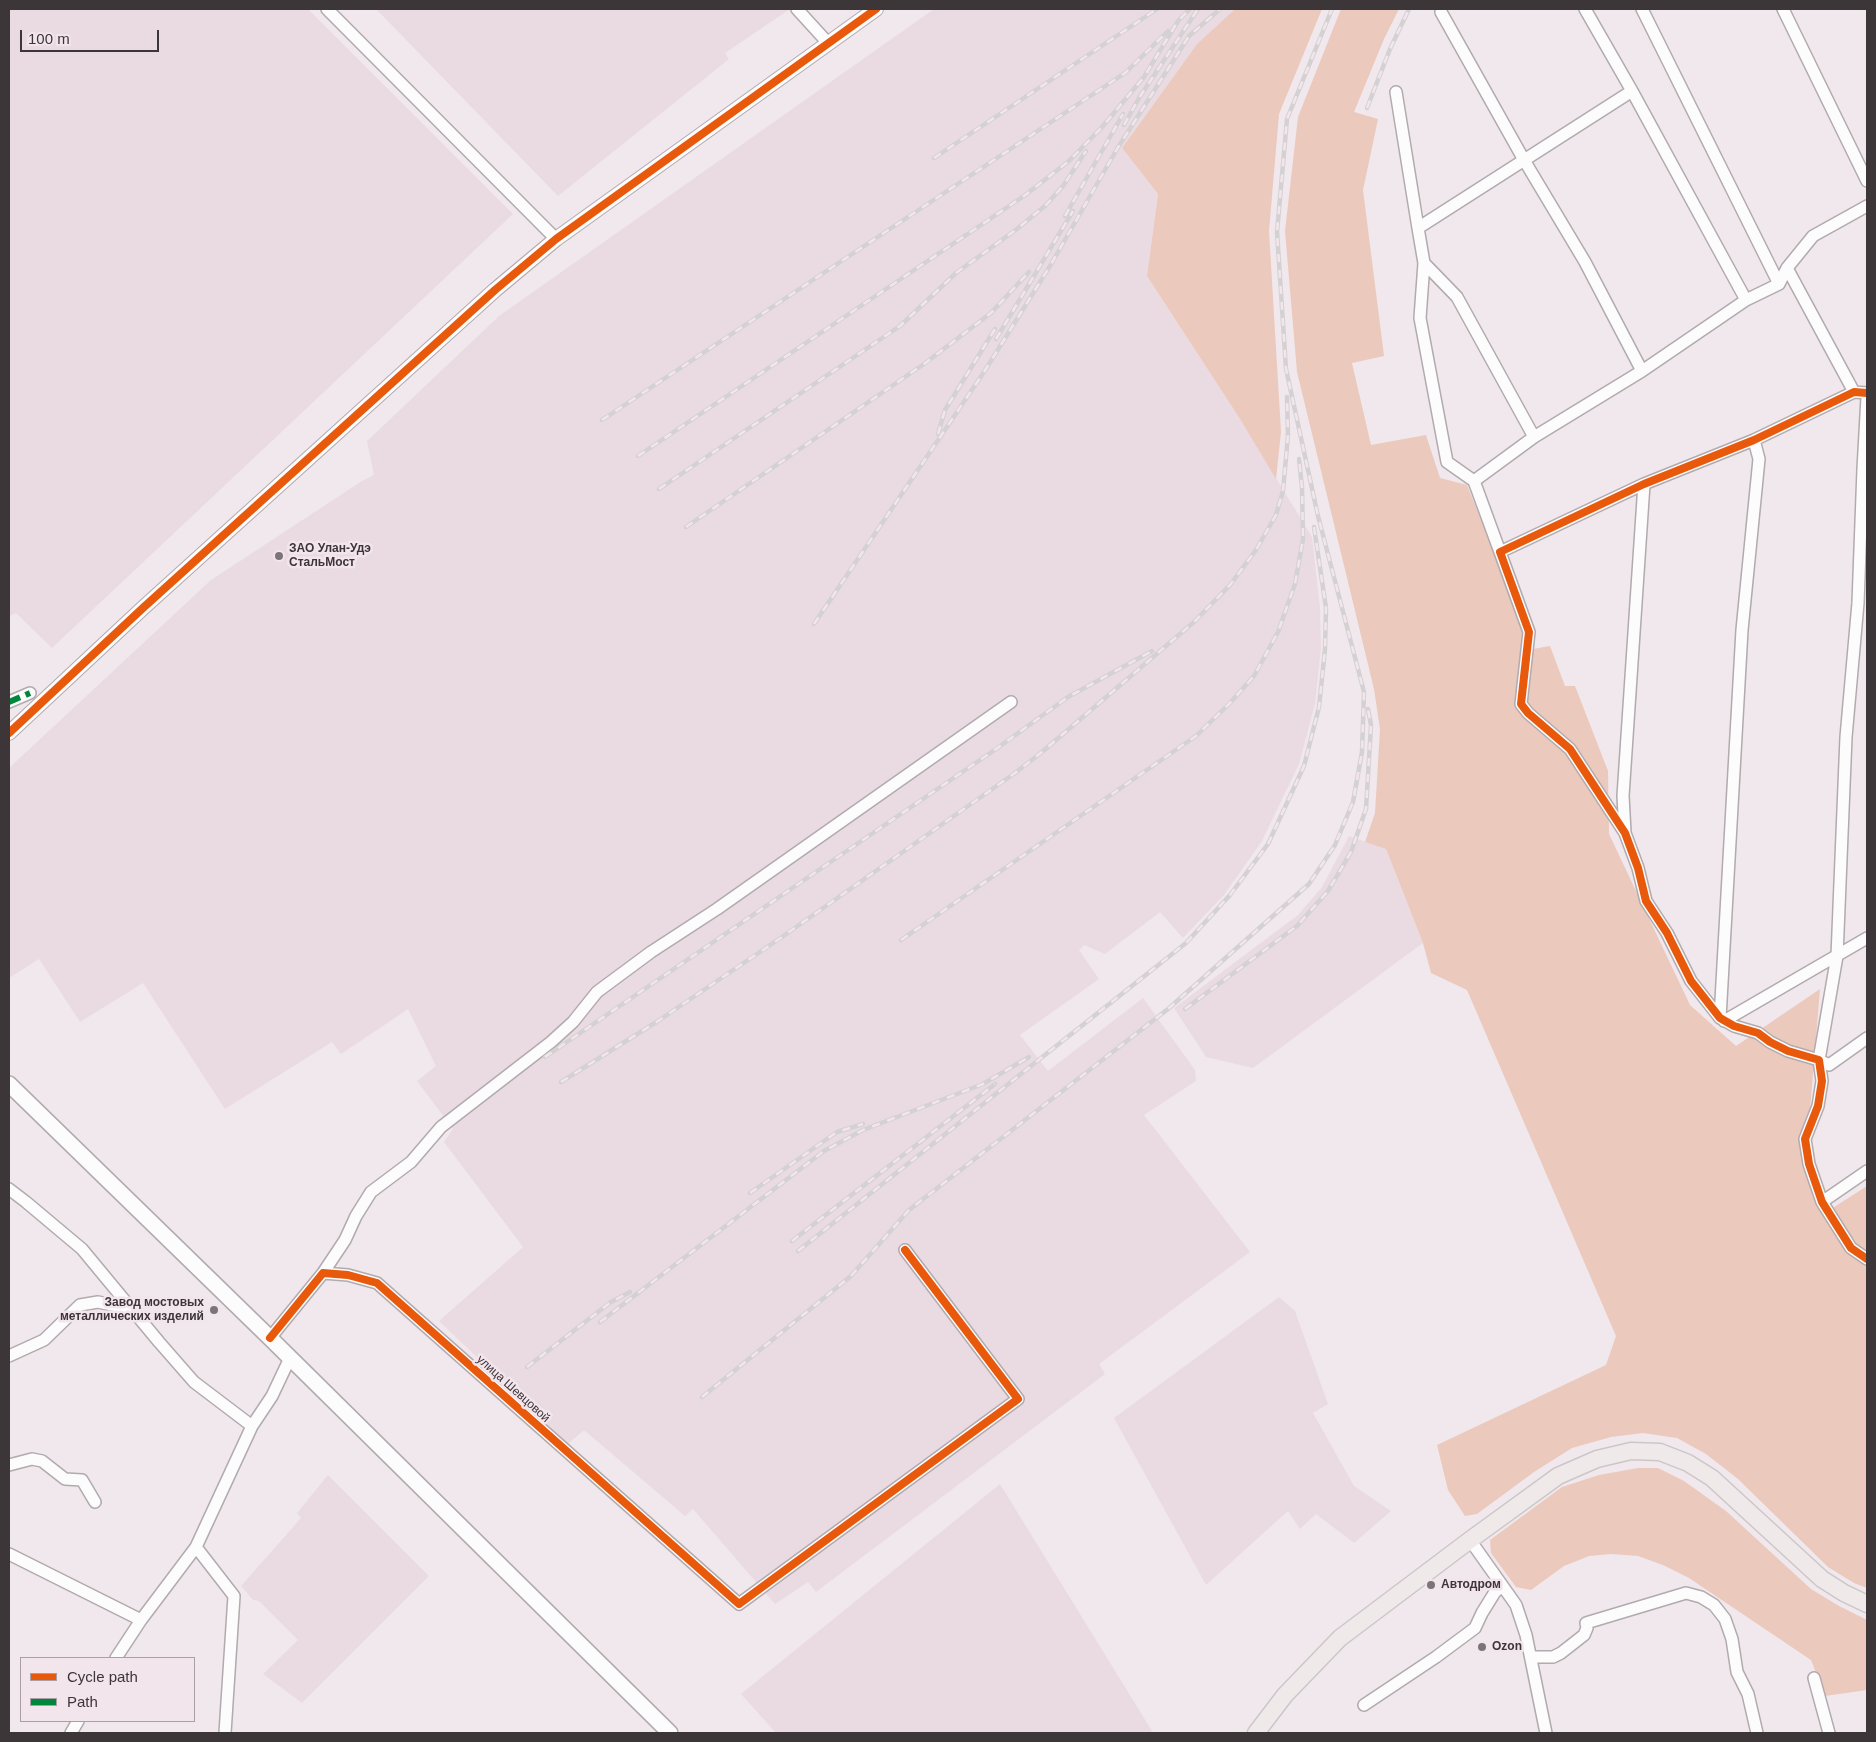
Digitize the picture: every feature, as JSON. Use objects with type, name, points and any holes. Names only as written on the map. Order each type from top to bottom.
[{"type":"main road","points":[[9,1084],[270,1338],[670,1733]]},
{"type":"main road","points":[[1256,1733],[1285,1695],[1340,1638],[1558,1476],[1597,1459],[1631,1452],[1660,1452],[1688,1463],[1712,1478],[1822,1579],[1844,1594],[1867,1604]]},
{"type":"street","points":[[328,9],[556,239]]},
{"type":"street","points":[[797,9],[828,43]]},
{"type":"street","points":[[9,733],[144,607],[466,316],[556,239],[876,9]]},
{"type":"street","points":[[1585,9],[1746,300]]},
{"type":"street","points":[[1642,9],[1779,284]]},
{"type":"street","points":[[1783,9],[1867,181]]},
{"type":"street","points":[[1441,12],[1584,262],[1642,371]]},
{"type":"street","points":[[1396,92],[1424,263],[1420,318],[1447,462],[1474,481],[1529,632],[1521,704],[1528,713],[1570,749],[1625,833],[1638,868],[1646,901],[1667,933],[1691,981],[1722,1019],[1758,1033],[1788,1051],[1819,1060],[1829,1065],[1867,1038]]},
{"type":"street","points":[[1418,228],[1632,92]]},
{"type":"street","points":[[1474,481],[1534,437],[1642,371],[1746,300],[1779,284],[1787,268],[1813,236],[1867,206]]},
{"type":"street","points":[[1424,263],[1457,296],[1534,437]]},
{"type":"street","points":[[1787,268],[1854,392]]},
{"type":"street","points":[[1500,552],[1644,484],[1754,440],[1854,392],[1867,393]]},
{"type":"street","points":[[1867,397],[1858,603],[1846,737],[1837,956],[1819,1060],[1822,1081],[1818,1106],[1805,1140],[1809,1164],[1822,1202],[1850,1248],[1867,1259]]},
{"type":"street","points":[[1722,1019],[1742,630],[1758,459],[1754,440]]},
{"type":"street","points":[[1625,833],[1623,796],[1644,484]]},
{"type":"street","points":[[9,702],[30,693]]},
{"type":"street","points":[[270,1338],[323,1273],[345,1240],[356,1216],[371,1192],[411,1162],[441,1127],[551,1042],[573,1022],[597,992],[1011,702]]},
{"type":"street","points":[[1722,1019],[1867,938]]},
{"type":"street","points":[[1822,1202],[1867,1171]]},
{"type":"street","points":[[9,1189],[82,1249],[194,1382],[252,1426]]},
{"type":"street","name":"улица Шевцовой","points":[[323,1273],[348,1275],[377,1283],[740,1604],[1018,1399],[905,1250]]},
{"type":"street","points":[[9,1356],[44,1340],[80,1305],[98,1302],[131,1309]]},
{"type":"street","points":[[117,1657],[141,1620],[196,1547],[252,1426],[272,1396],[290,1358]]},
{"type":"street","points":[[9,1465],[32,1459],[42,1461],[65,1479],[82,1480],[95,1502]]},
{"type":"street","points":[[1470,1540],[1516,1605],[1526,1635],[1546,1733]]},
{"type":"street","points":[[196,1547],[234,1596],[226,1733]]},
{"type":"street","points":[[9,1554],[141,1620]]},
{"type":"street","points":[[1364,1704],[1475,1628],[1491,1599],[1502,1586]]},
{"type":"street","points":[[1531,1657],[1553,1657],[1561,1653],[1584,1635],[1588,1628],[1586,1623],[1686,1593],[1701,1597],[1714,1606],[1725,1619],[1732,1639],[1737,1672],[1748,1694],[1757,1733]]},
{"type":"street","points":[[1814,1678],[1829,1733]]},
{"type":"street","points":[[71,1733],[77,1722]]},
{"type":"shaded area","points":[[9,9],[308,9],[513,214],[52,648],[16,613],[9,616]]},
{"type":"shaded area","points":[[376,9],[790,9],[725,53],[729,59],[558,196]]},
{"type":"shaded area","points":[[934,9],[1235,9],[1197,44],[1122,148],[1158,194],[1147,276],[1240,419],[1312,537],[1320,608],[1321,648],[1315,704],[1299,764],[1262,841],[1224,895],[1183,938],[1160,912],[1105,954],[1084,945],[1079,950],[1099,979],[1020,1035],[1048,1071],[1143,998],[1195,1070],[1196,1081],[1144,1115],[1250,1252],[1099,1364],[1105,1374],[816,1592],[808,1582],[775,1604],[693,1509],[685,1516],[584,1430],[568,1444],[439,1321],[523,1247],[444,1142],[453,1129],[417,1081],[436,1066],[408,1009],[341,1054],[332,1042],[225,1109],[143,983],[80,1022],[39,959],[9,978],[9,768],[211,580],[374,475],[367,441],[499,316]]},
{"type":"shaded area","points":[[1235,9],[1322,9],[1279,114],[1269,231],[1281,432],[1276,479],[1240,419],[1147,276],[1158,194],[1122,148],[1197,44]]},
{"type":"shaded area","points":[[1341,9],[1399,9],[1384,39],[1354,112],[1378,119],[1363,190],[1384,356],[1352,363],[1371,445],[1426,435],[1440,478],[1467,485],[1533,649],[1550,646],[1565,686],[1575,686],[1608,771],[1609,834],[1690,1005],[1736,1046],[1820,989],[1805,1171],[1828,1211],[1867,1186],[1867,1588],[1854,1583],[1828,1567],[1738,1479],[1706,1454],[1677,1438],[1643,1433],[1611,1437],[1572,1448],[1534,1472],[1477,1514],[1465,1516],[1448,1490],[1437,1445],[1606,1365],[1616,1336],[1467,990],[1431,973],[1423,943],[1386,849],[1365,842],[1375,813],[1380,729],[1374,689],[1297,372],[1285,231],[1298,117]]},
{"type":"shaded area","points":[[1349,836],[1386,849],[1423,943],[1253,1068],[1206,1057],[1174,1008],[1298,915],[1322,887]]},
{"type":"shaded area","points":[[1279,1297],[1295,1311],[1328,1404],[1313,1413],[1354,1486],[1391,1511],[1354,1543],[1316,1514],[1300,1529],[1288,1511],[1206,1585],[1114,1418]]},
{"type":"shaded area","points":[[1638,1468],[1658,1468],[1684,1481],[1726,1511],[1811,1589],[1867,1620],[1867,1690],[1825,1696],[1811,1660],[1689,1578],[1663,1565],[1638,1556],[1611,1554],[1589,1556],[1564,1566],[1531,1590],[1516,1587],[1491,1553],[1490,1540],[1562,1487],[1599,1475]]},
{"type":"shaded area","points":[[328,1475],[429,1576],[302,1703],[263,1674],[298,1640],[259,1601],[253,1600],[241,1586],[301,1518],[297,1513]]},
{"type":"shaded area","points":[[1000,1484],[1152,1731],[1149,1733],[776,1733],[741,1694]]},
{"type":"railway","points":[[934,158],[1157,9]]},
{"type":"railway","points":[[638,456],[1024,196],[1069,161],[1103,126],[1144,77],[1178,21],[1190,9]]},
{"type":"railway","points":[[1124,125],[1139,98],[1198,9]]},
{"type":"railway","points":[[814,624],[984,372],[1050,266],[1117,149],[1189,36],[1220,9]]},
{"type":"railway","points":[[702,1397],[851,1276],[909,1210],[1168,1009],[1309,884],[1335,845],[1353,802],[1362,752],[1364,692],[1318,516],[1286,369],[1277,232],[1287,119],[1332,9]]},
{"type":"railway","points":[[1367,108],[1390,49],[1409,9]]},
{"type":"railway","points":[[602,420],[1125,73],[1168,31]]},
{"type":"railway","points":[[1065,216],[1123,114]]},
{"type":"railway","points":[[659,489],[900,326],[956,273],[1017,229],[1046,205],[1063,186],[1086,151]]},
{"type":"railway","points":[[996,339],[1073,211]]},
{"type":"railway","points":[[686,527],[924,364],[991,313],[1029,272]]},
{"type":"railway","points":[[938,434],[945,410],[995,329]]},
{"type":"railway","points":[[561,1082],[658,1021],[782,937],[1015,773],[1194,622],[1230,585],[1256,550],[1276,515],[1283,491],[1288,435],[1287,397]]},
{"type":"railway","points":[[901,940],[1196,736],[1230,703],[1254,676],[1278,632],[1295,584],[1303,539],[1302,487],[1299,459]]},
{"type":"railway","points":[[798,1251],[1186,943],[1230,895],[1268,844],[1304,766],[1319,707],[1325,649],[1326,608],[1314,527]]},
{"type":"railway","points":[[545,1057],[996,749],[1068,697],[1152,651]]},
{"type":"railway","points":[[1185,1009],[1297,926],[1328,891],[1351,852],[1366,809],[1371,725],[1368,709]]},
{"type":"railway","points":[[600,1322],[824,1151],[863,1130],[983,1084],[1029,1057]]},
{"type":"railway","points":[[792,1241],[995,1084]]},
{"type":"railway","points":[[750,1193],[837,1132],[863,1124]]},
{"type":"railway","points":[[527,1367],[611,1302],[630,1292]]},
{"type":"marked path","points":[[9,702],[30,693]]},
{"type":"cycle path","points":[[9,733],[144,607],[495,290],[556,239],[876,9]]},
{"type":"cycle path","points":[[1867,393],[1854,392],[1754,440],[1644,484],[1500,552],[1529,632],[1521,704],[1528,713],[1570,749],[1625,833],[1638,868],[1646,901],[1667,933],[1691,981],[1720,1018],[1734,1026],[1758,1033],[1770,1042],[1788,1051],[1819,1060],[1822,1081],[1818,1106],[1805,1139],[1809,1164],[1822,1202],[1851,1248],[1867,1259]]},
{"type":"cycle path","points":[[270,1338],[323,1273],[348,1275],[377,1283],[739,1604],[1018,1399],[905,1250]]},
{"type":"place","name":"ЗАО Улан-Удэ СтальМост","points":[[279,556]]},
{"type":"place","name":"Завод мостовых металлических изделий","points":[[214,1310]]},
{"type":"place","name":"Автодром","points":[[1431,1585]]},
{"type":"place","name":"Ozon","points":[[1482,1647]]}]
